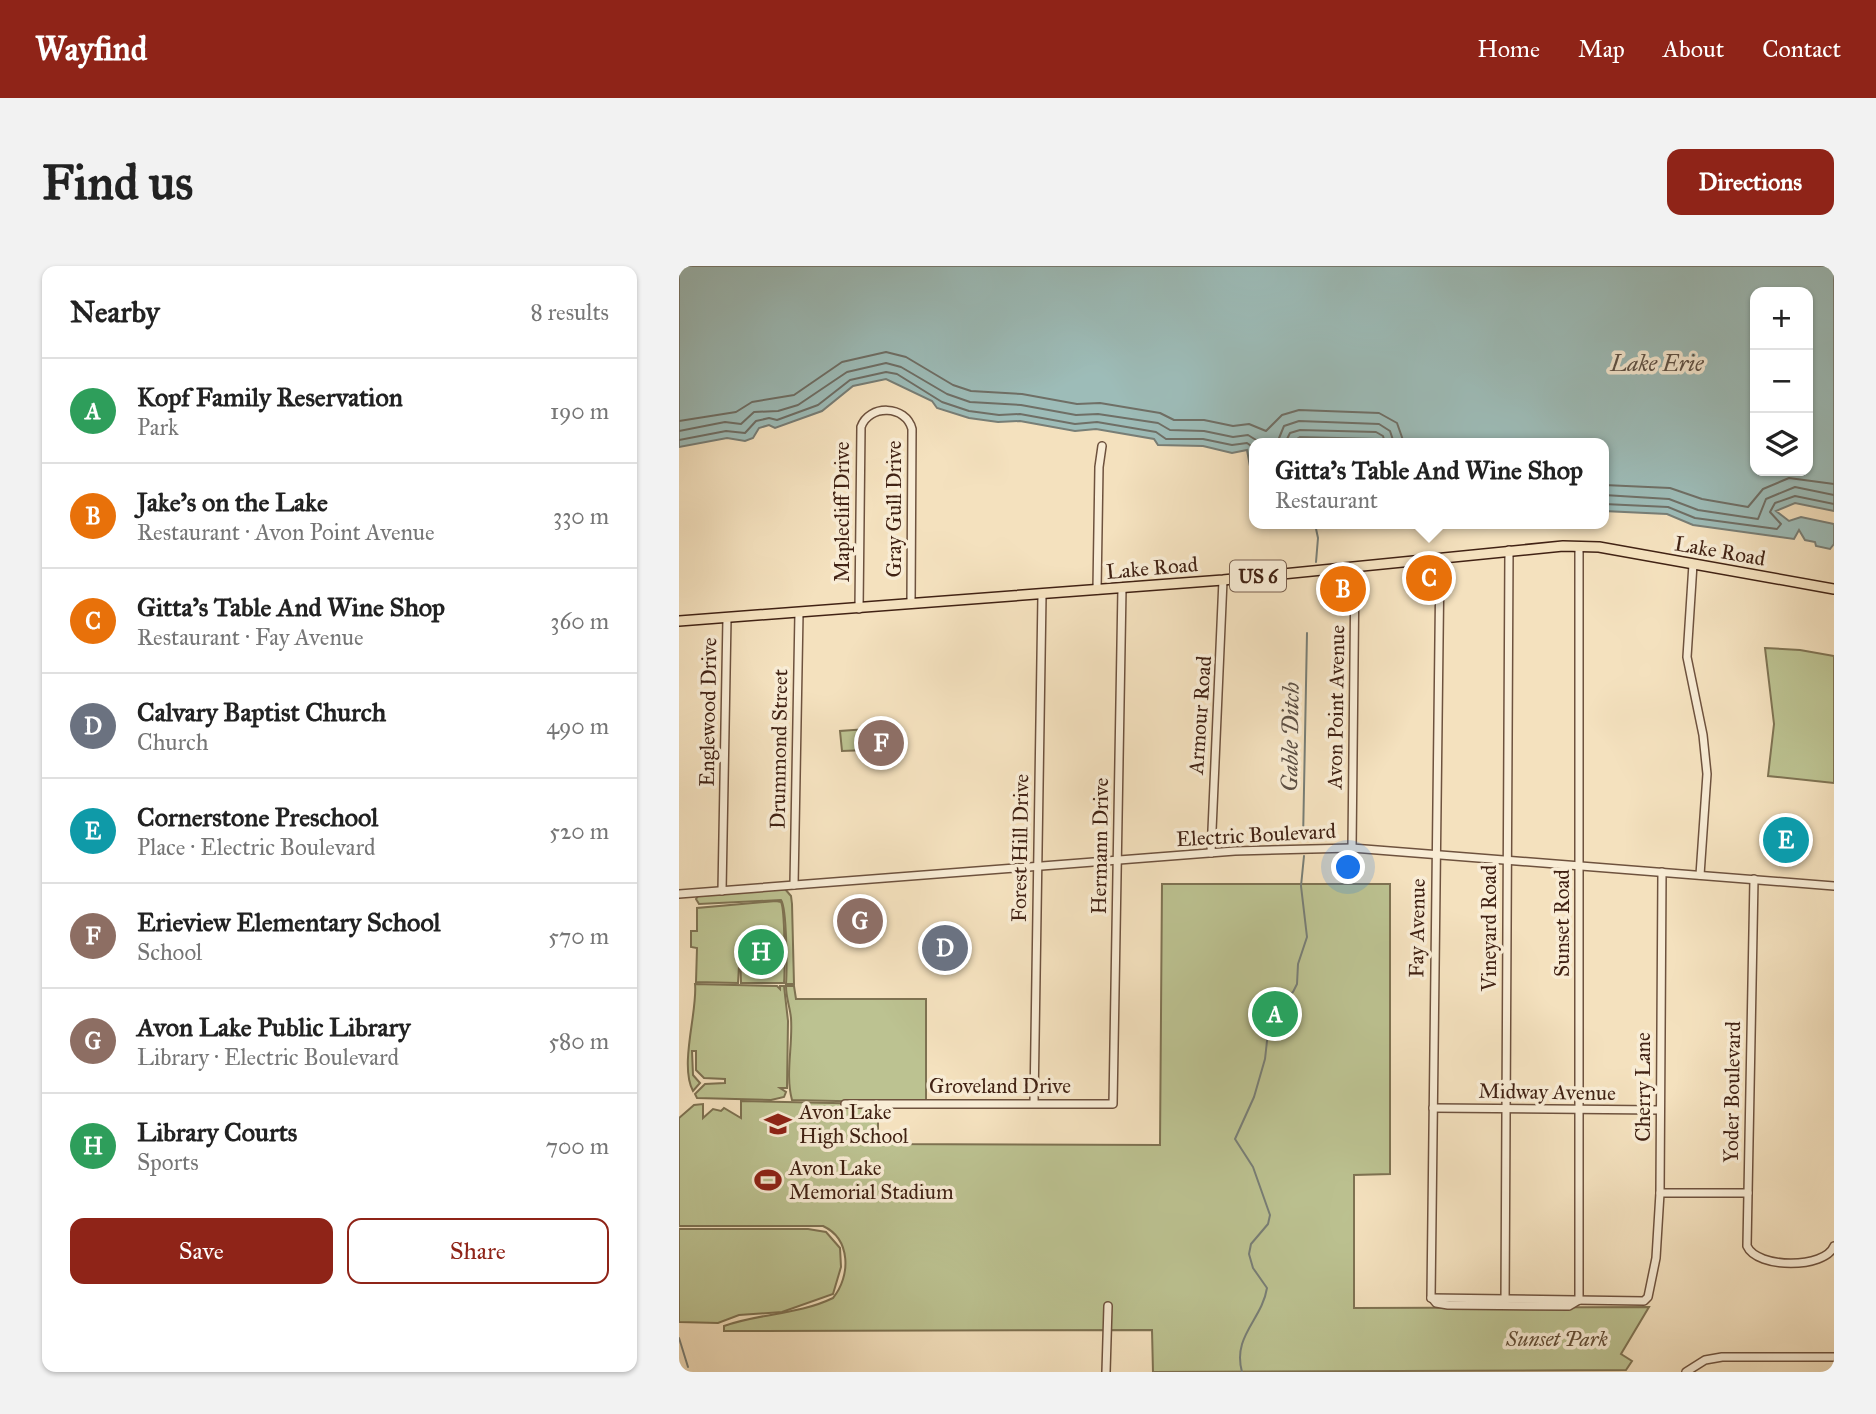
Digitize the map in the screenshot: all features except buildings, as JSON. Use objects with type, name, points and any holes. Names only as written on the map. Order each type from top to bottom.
[{"type":"main road","name":"Lake Road","points":[[679,621],[1223,580],[1579,546],[1834,589]]},
{"type":"street","name":"Maplecliff Drive","points":[[859,608],[861,426],[865,417],[874,412],[896,411],[905,416]]},
{"type":"street","name":"Gray Gull Drive","points":[[905,416],[912,429],[911,604]]},
{"type":"street","points":[[1097,590],[1099,467],[1103,446]]},
{"type":"street","name":"Sunset Road","points":[[1579,546],[1579,1300]]},
{"type":"street","name":"Vineyard Road","points":[[1505,1302],[1509,551]]},
{"type":"street","name":"Fay Avenue","points":[[1440,558],[1431,1298],[1436,1303],[1448,1305],[1505,1302]]},
{"type":"street","points":[[1693,564],[1687,657],[1703,735],[1707,774],[1700,875]]},
{"type":"street","name":"Avon Point Avenue","points":[[1352,848],[1355,566]]},
{"type":"street","name":"Armour Road","points":[[1212,853],[1223,580]]},
{"type":"street","name":"Hermann Drive","points":[[1113,1104],[1122,588]]},
{"type":"street","name":"Forest Hill Drive","points":[[1034,1103],[1042,594]]},
{"type":"street","name":"Drummond Street","points":[[794,885],[799,613]]},
{"type":"street","name":"Englewood Drive","points":[[722,891],[727,618]]},
{"type":"street","name":"Electric Boulevard","points":[[679,894],[1212,853],[1352,848],[1507,858],[1834,886]]},
{"type":"street","name":"Cherry Lane","points":[[1579,1300],[1644,1301],[1648,1297],[1656,1258],[1660,1193],[1662,872]]},
{"type":"street","name":"Yoder Boulevard","points":[[1754,879],[1747,1240],[1753,1255],[1765,1261],[1823,1259],[1834,1246]]},
{"type":"street","name":"Groveland Drive","points":[[845,1104],[1113,1104]]},
{"type":"street","name":"Midway Avenue","points":[[1433,1108],[1660,1110]]},
{"type":"street","points":[[1660,1193],[1748,1193]]},
{"type":"street","points":[[1505,1302],[1569,1306],[1579,1300]]},
{"type":"street","points":[[1106,1372],[1108,1306]]},
{"type":"street","points":[[1686,1372],[1706,1360],[1722,1357],[1834,1357]]},
{"type":"green space","points":[[1765,648],[1834,656],[1834,783],[1768,776],[1774,724]]},
{"type":"green space","points":[[867,729],[868,750],[842,751],[840,731]]},
{"type":"green space","name":"Sunset Park","points":[[1162,884],[1390,884],[1390,1174],[1354,1175],[1354,1308],[1649,1307],[1621,1354],[1632,1361],[1626,1370],[1153,1372],[1152,1330],[724,1331],[724,1326],[806,1308],[833,1298],[843,1279],[845,1259],[839,1240],[823,1226],[679,1226],[679,1118],[694,1105],[703,1104],[703,1118],[713,1109],[721,1111],[724,1108],[741,1118],[741,1101],[878,1104],[878,1144],[1160,1145]]},
{"type":"green space","points":[[785,889],[791,896],[792,904],[794,984],[786,984],[785,926],[781,900],[699,904],[696,899],[698,896]]},
{"type":"green space","points":[[781,902],[783,916],[784,983],[741,983],[740,949],[738,983],[696,982],[697,948],[691,947],[691,931],[697,931],[697,908]]},
{"type":"green space","points":[[695,984],[777,986],[780,989],[780,986],[784,986],[788,1021],[787,1088],[780,1088],[786,1092],[784,1097],[771,1100],[697,1098],[695,1094],[705,1084],[725,1083],[725,1079],[704,1078],[696,1070],[696,1051],[692,1051],[693,1075],[700,1083],[693,1091],[689,1080],[688,1053]]},
{"type":"green space","points":[[786,986],[794,986],[796,999],[926,999],[926,1103],[792,1100],[789,1080],[791,1018]]},
{"type":"green space","points":[[679,1229],[808,1229],[826,1232],[840,1248],[841,1267],[833,1294],[782,1312],[739,1315],[718,1323],[679,1322]]},
{"type":"water","name":"Lake Erie","points":[[679,266],[1834,266],[1834,511],[1795,503],[1776,511],[1789,521],[1801,517],[1834,524],[1834,544],[1830,549],[1805,540],[1799,530],[1794,539],[1693,525],[1667,514],[1609,511],[1609,438],[1249,438],[1249,461],[1247,450],[1232,453],[1203,446],[1158,445],[1154,439],[1096,429],[1075,431],[1020,421],[998,422],[969,418],[937,408],[932,401],[886,379],[853,386],[822,411],[775,428],[769,425],[759,428],[753,438],[745,441],[727,438],[679,447]]},
{"type":"waterway","name":"Gable Ditch","points":[[1316,529],[1316,562]]},
{"type":"waterway","name":"Gable Ditch","points":[[1303,841],[1307,633]]},
{"type":"waterway","name":"Gable Ditch","points":[[1242,1372],[1241,1348],[1260,1310],[1267,1288],[1253,1268],[1249,1254],[1251,1244],[1268,1224],[1270,1215],[1253,1167],[1235,1139],[1254,1097],[1265,1059],[1269,1023],[1277,1004],[1293,992],[1297,984],[1298,964],[1307,937],[1301,886],[1304,856]]},
{"type":"waterway","points":[[679,1338],[688,1367]]},
{"type":"place","name":"Gitta's Table And Wine Shop","points":[[1429,578]]},
{"type":"place","name":"Jake's on the Lake","points":[[1343,589]]},
{"type":"place","name":"Erieview Elementary School","points":[[881,743]]},
{"type":"place","name":"Cornerstone Preschool","points":[[1786,840]]},
{"type":"place","name":"Avon Lake Public Library","points":[[860,921]]},
{"type":"place","name":"Calvary Baptist Church","points":[[945,948]]},
{"type":"place","name":"Library Courts","points":[[761,952]]},
{"type":"place","name":"Kopf Family Reservation","points":[[1275,1014]]},
{"type":"place","name":"Avon Lake High School","points":[[778,1124]]},
{"type":"place","name":"Avon Lake Memorial Stadium","points":[[768,1180]]}]
